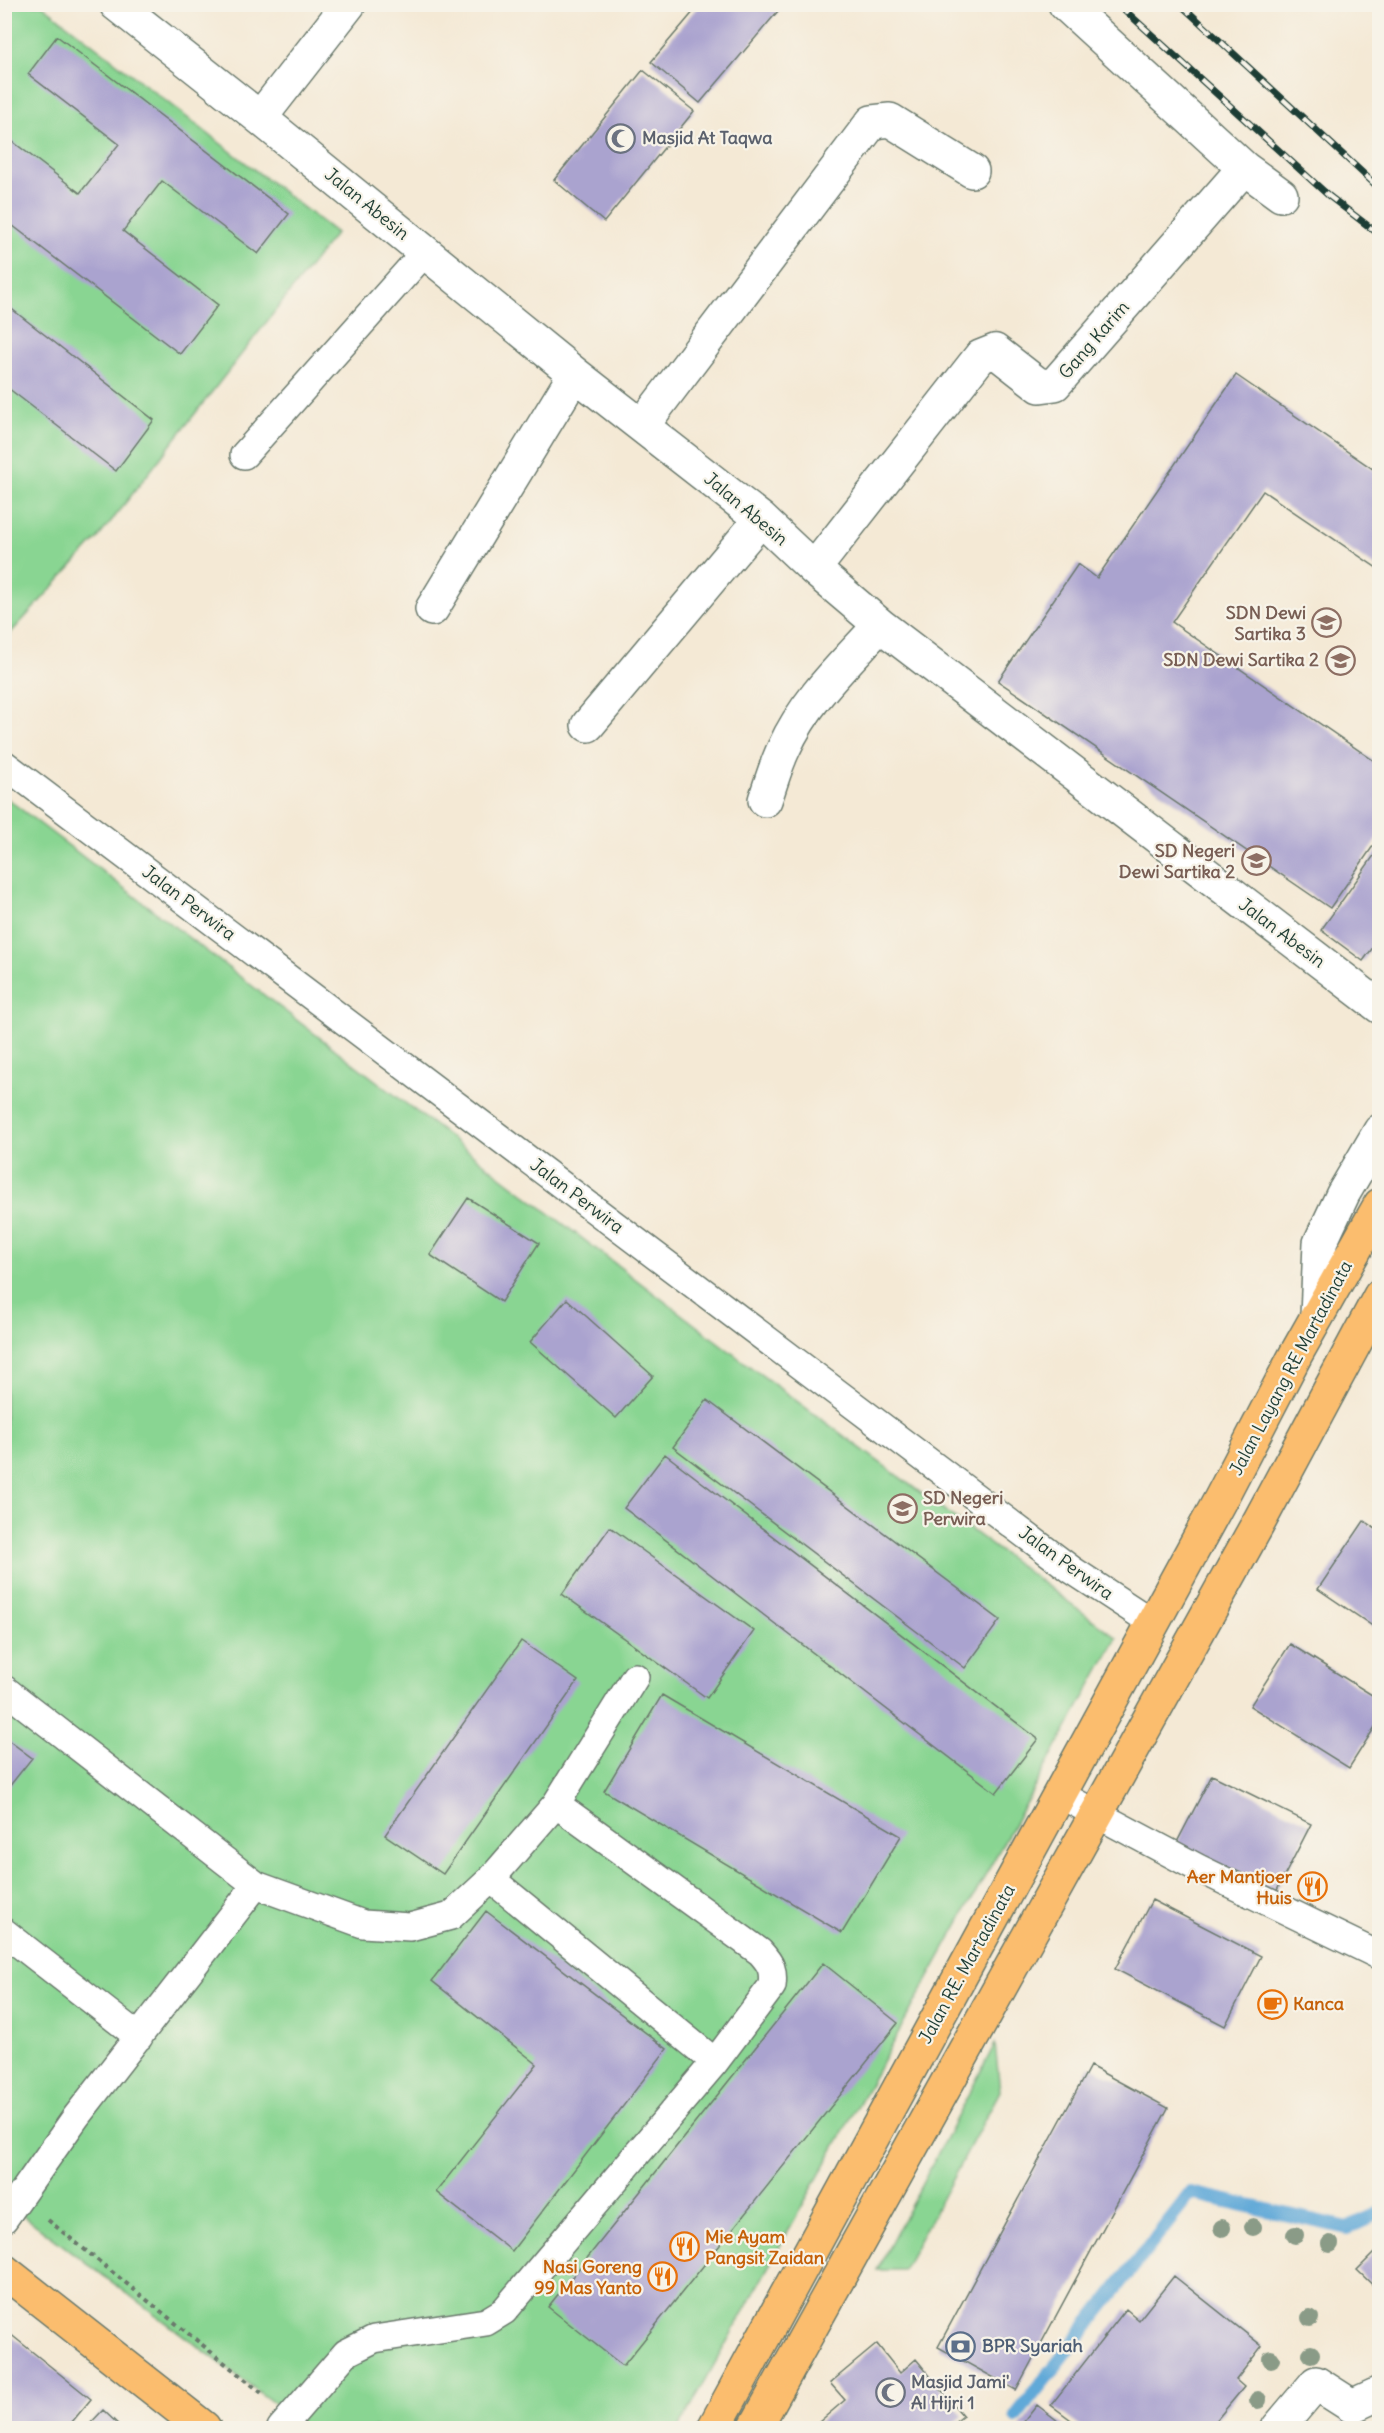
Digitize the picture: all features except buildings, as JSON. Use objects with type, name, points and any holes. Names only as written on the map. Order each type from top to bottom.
[{"type":"main road","name":"Jalan Layang RE Martadinata","points":[[1220,1500],[1317,1316],[1380,1205]]},
{"type":"main road","points":[[755,2428],[1260,1520],[1365,1343],[1380,1296]]},
{"type":"main road","name":"Jalan RE. Martadinata","points":[[714,2428],[1220,1500]]},
{"type":"main road","points":[[1153,1623],[1190,1647]]},
{"type":"main road","points":[[4,2271],[204,2428]]},
{"type":"street","name":"Jalan Abesin","points":[[116,4],[575,374],[761,519],[814,569],[880,625],[1380,1007]]},
{"type":"street","points":[[260,118],[349,4]]},
{"type":"street","points":[[1065,4],[1244,168],[1281,195]]},
{"type":"street","points":[[642,426],[872,122],[890,120],[972,171]]},
{"type":"street","name":"Gang Karim","points":[[814,569],[980,357],[995,351],[1040,386],[1055,384],[1244,168]]},
{"type":"street","points":[[432,609],[575,374]]},
{"type":"street","points":[[588,725],[761,519]]},
{"type":"street","points":[[765,800],[784,747],[807,707],[829,679],[880,625]]},
{"type":"street","points":[[1317,1316],[1320,1243],[1343,1194],[1380,1131]]},
{"type":"street","points":[[1278,2428],[1316,2383],[1352,2406],[1380,2393]]},
{"type":"lane","points":[[244,455],[425,252]]},
{"type":"lane","name":"Jalan Perwira","points":[[4,764],[1072,1570],[1153,1623]]},
{"type":"lane","points":[[4,1689],[256,1885],[363,1924],[410,1927],[450,1916],[491,1879],[556,1804],[635,1677]]},
{"type":"lane","points":[[1059,1794],[1198,1868],[1380,1956]]},
{"type":"lane","points":[[286,2422],[346,2353],[365,2343],[374,2339],[486,2322],[504,2311],[715,2062],[772,1986],[774,1973],[771,1963],[760,1952],[556,1804]]},
{"type":"lane","points":[[491,1879],[715,2062]]},
{"type":"lane","points":[[12,2208],[76,2117],[256,1885]]},
{"type":"lane","points":[[4,1932],[139,2037]]},
{"type":"path","points":[[12,2208],[286,2422]]},
{"type":"green space","points":[[5,5],[42,5],[336,233],[98,538],[5,639]]},
{"type":"green space","points":[[5,797],[740,1359],[1117,1638],[679,2428],[307,2428],[5,2202]]},
{"type":"green space","points":[[995,2044],[1000,2091],[903,2270],[877,2270]]},
{"type":"waterway","points":[[1016,2416],[1191,2193],[1347,2228],[1380,2213]]},
{"type":"railway","points":[[1118,4],[1329,196],[1380,235]]},
{"type":"railway","points":[[1180,4],[1380,189]]},
{"type":"place","name":"Masjid At Taqwa","points":[[621,138]]},
{"type":"place","name":"SDN Dewi Sartika 3","points":[[1327,623]]},
{"type":"place","name":"SDN Dewi Sartika 2","points":[[1340,660]]},
{"type":"place","name":"SD Negeri Dewi Sartika 2","points":[[1256,861]]},
{"type":"place","name":"SD Negeri Perwira","points":[[902,1508]]},
{"type":"place","name":"Aer Mantjoer Huis","points":[[1313,1887]]},
{"type":"place","name":"Kanca","points":[[1272,2004]]},
{"type":"place","name":"Mie Ayam Pangsit Zaidan","points":[[684,2247]]},
{"type":"place","name":"Nasi Goreng 99 Mas Yanto","points":[[663,2277]]},
{"type":"place","name":"BPR Syariah","points":[[961,2346]]},
{"type":"place","name":"Masjid Jami' Al Hijri 1","points":[[890,2392]]}]
